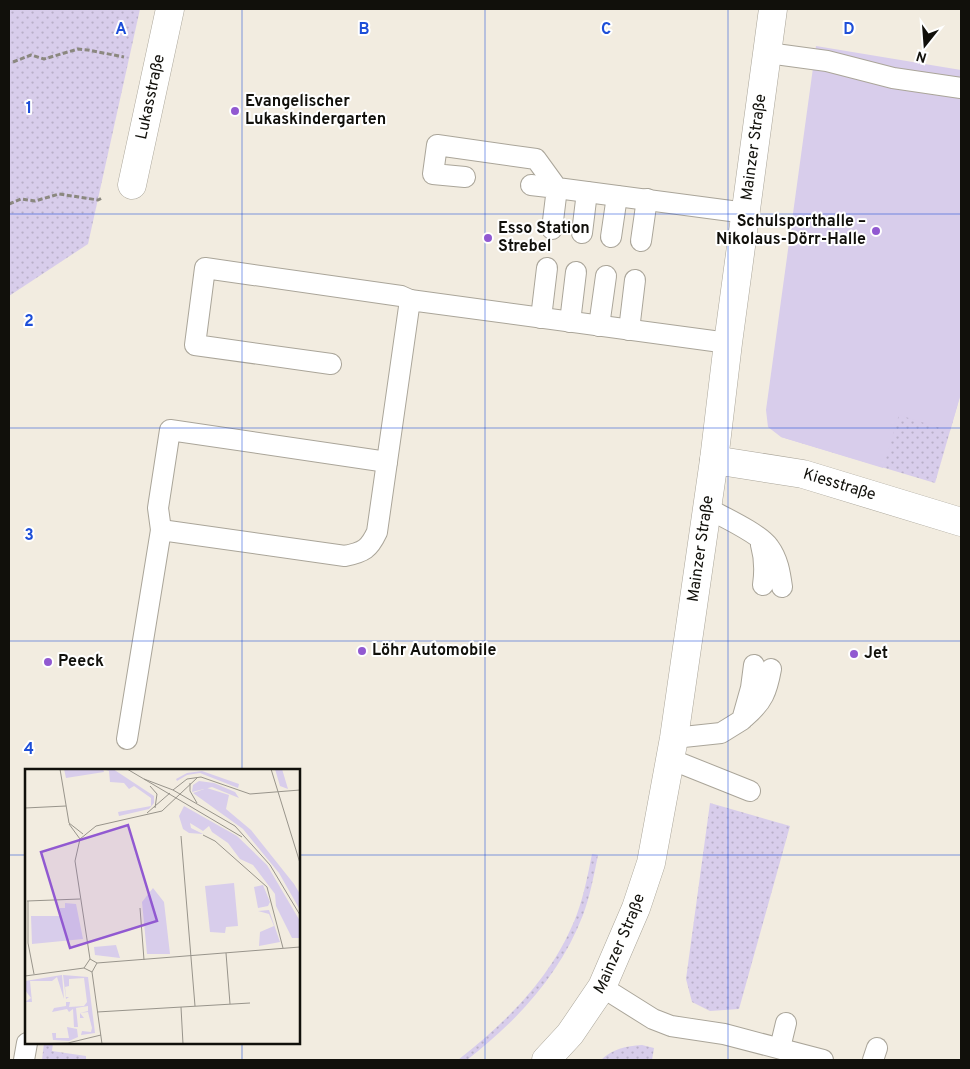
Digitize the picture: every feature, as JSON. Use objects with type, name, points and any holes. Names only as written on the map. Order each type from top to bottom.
[{"type":"main road","name":"Lukasstraße","points":[[132,185],[170,9]]},
{"type":"main road","name":"Mainzer Straße","points":[[546,1060],[570,1034],[602,987],[636,908],[651,863],[672,748],[714,460],[773,9]]},
{"type":"main road","name":"Kiesstraße","points":[[714,460],[803,474],[961,522]]},
{"type":"lane","points":[[768,54],[827,61],[893,78],[961,88]]},
{"type":"lane","points":[[465,177],[433,174],[437,145],[536,159],[557,188],[552,229]]},
{"type":"lane","points":[[531,185],[746,213]]},
{"type":"lane","points":[[582,233],[587,192]]},
{"type":"lane","points":[[611,237],[617,196]]},
{"type":"lane","points":[[641,241],[647,199]]},
{"type":"lane","points":[[331,364],[195,345],[204,268],[401,296],[410,300],[728,343]]},
{"type":"lane","points":[[541,318],[547,268]]},
{"type":"lane","points":[[570,322],[576,272]]},
{"type":"lane","points":[[599,326],[606,276]]},
{"type":"lane","points":[[629,330],[635,280]]},
{"type":"lane","points":[[161,530],[345,556],[360,553],[370,545],[377,532],[410,300]]},
{"type":"lane","points":[[127,739],[161,530],[158,508],[170,430],[387,462]]},
{"type":"lane","points":[[707,508],[758,536],[764,556],[765,570],[772,586]]},
{"type":"lane","points":[[672,748],[721,733],[755,709],[764,697],[762,667]]},
{"type":"lane","points":[[672,748],[750,791]]},
{"type":"lane","points":[[602,987],[653,1019],[672,1026],[724,1034],[823,1060]]},
{"type":"lane","points":[[780,1048],[786,1023]]},
{"type":"lane","points":[[24,1060],[27,1044]]},
{"type":"path","points":[[13,62],[30,55],[44,59],[78,49],[158,63]]},
{"type":"path","points":[[9,204],[21,198],[35,201],[59,194],[98,200],[132,185]]},
{"type":"shaded area","points":[[9,9],[140,9],[88,244],[9,296]]},
{"type":"shaded area","name":"Schulsporthalle – Nikolaus-Dörr-Halle","points":[[816,46],[961,70],[961,393],[950,431],[899,415],[883,468],[781,437],[768,427],[766,410]]},
{"type":"shaded area","points":[[961,393],[935,483],[781,437]]},
{"type":"shaded area","points":[[710,803],[790,826],[739,1009],[710,1011],[692,1002],[686,979]]},
{"type":"shaded area","points":[[592,854],[598,855],[588,900],[583,915],[562,958],[535,996],[503,1030],[467,1060],[458,1060],[512,1013],[556,957],[577,914]]},
{"type":"shaded area","points":[[44,1044],[53,1044],[52,1051],[86,1056],[86,1060],[42,1060]]},
{"type":"shaded area","points":[[642,1045],[654,1048],[652,1060],[601,1060],[610,1053],[620,1049]]},
{"type":"place","name":"Evangelischer Lukaskindergarten","points":[[235,111]]},
{"type":"place","name":"Schulsporthalle – Nikolaus-Dörr-Halle","points":[[876,231]]},
{"type":"place","name":"Esso Station Strebel","points":[[488,238]]},
{"type":"place","name":"Löhr Automobile","points":[[362,651]]},
{"type":"place","name":"Jet","points":[[854,654]]},
{"type":"place","name":"Peeck","points":[[48,662]]}]
